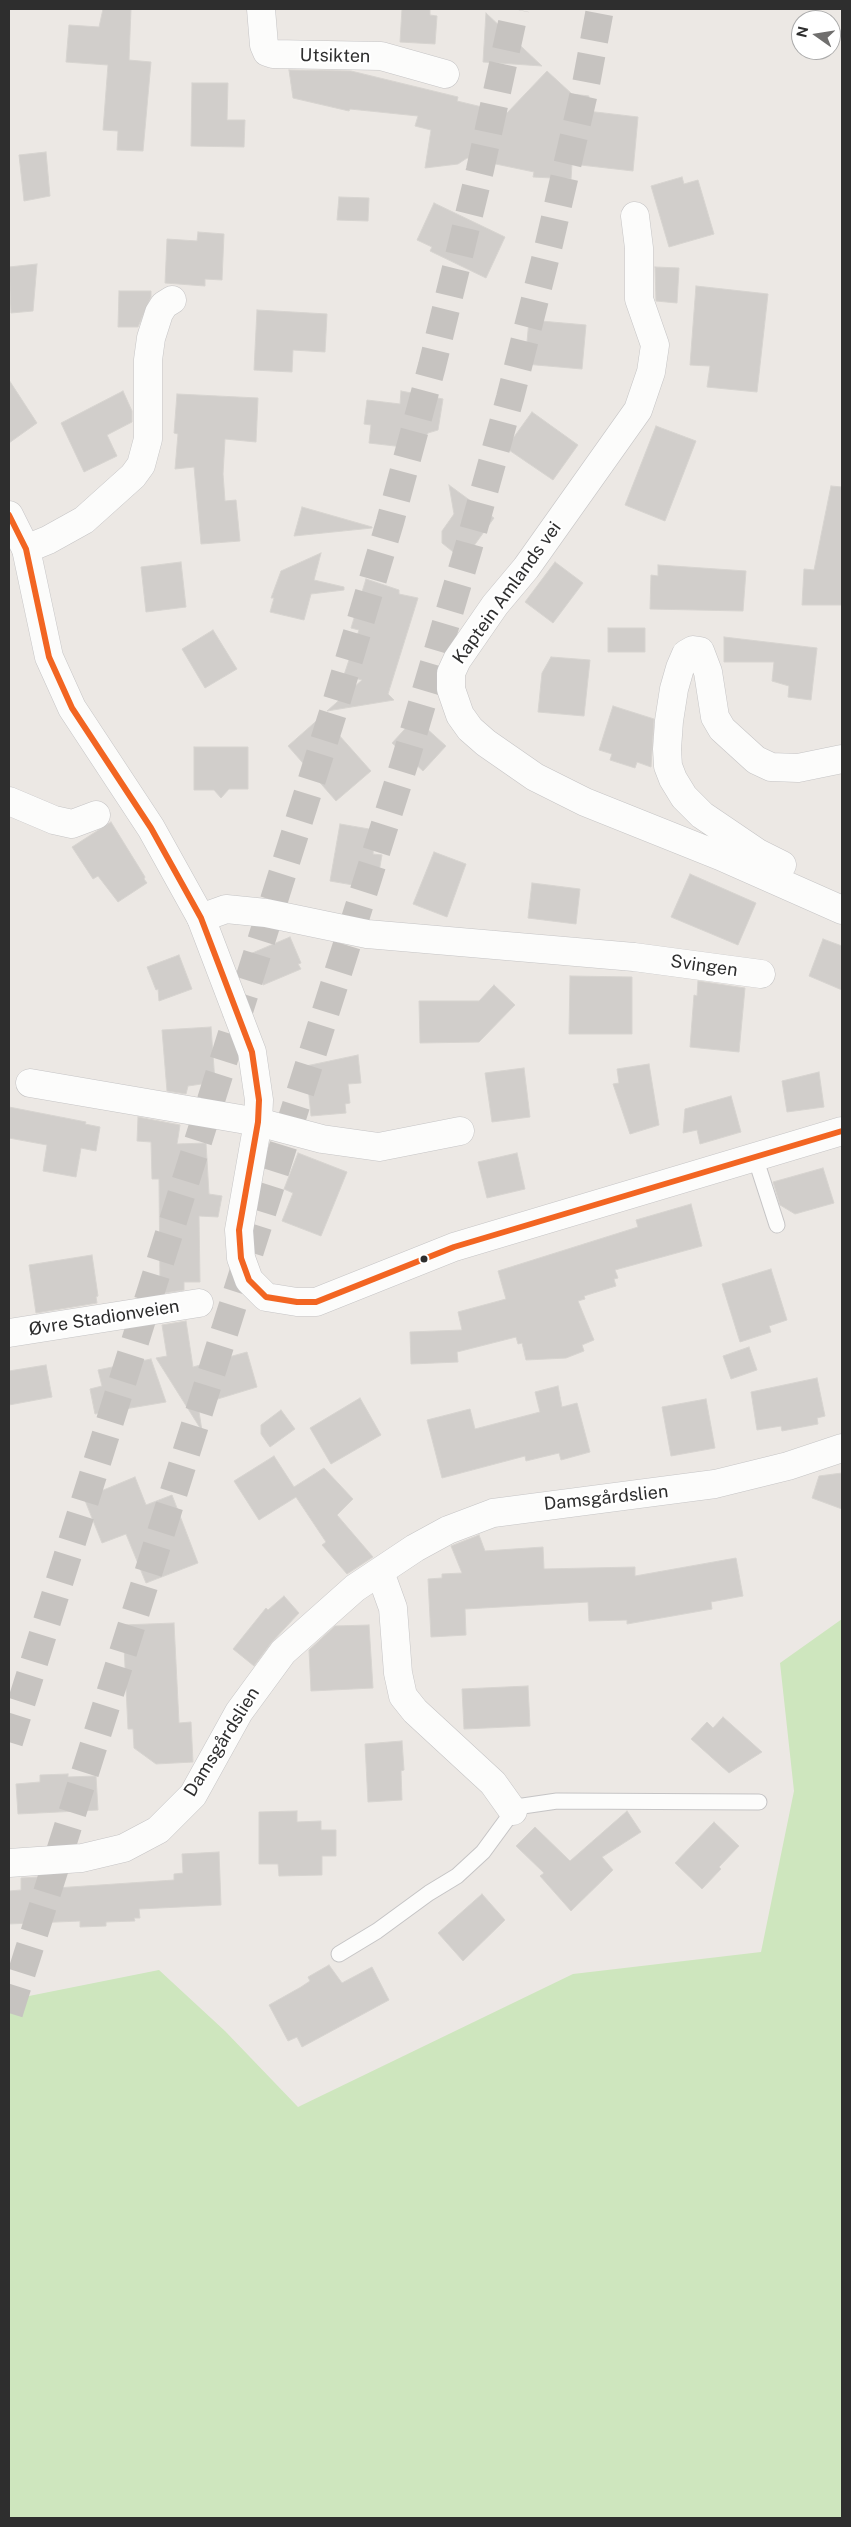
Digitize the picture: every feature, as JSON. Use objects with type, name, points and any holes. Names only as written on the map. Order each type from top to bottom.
[{"type":"street","name":"Utsikten","points":[[261,9],[264,46],[267,52],[273,54],[381,56],[445,74]]},
{"type":"street","name":"Kaptein Amlands vei","points":[[635,216],[639,248],[639,299],[654,345],[651,372],[638,410],[526,568],[495,605],[457,660],[451,673],[453,694],[460,715],[470,729],[486,743],[536,777],[585,802],[720,856],[842,910]]},
{"type":"street","points":[[26,549],[48,540],[84,520],[134,476],[141,465],[148,439],[148,360],[151,338],[159,313],[164,305],[172,300]]},
{"type":"street","points":[[9,515],[26,549],[49,657],[72,708],[151,828],[201,918],[252,1052],[259,1100],[258,1122],[239,1230],[241,1258],[249,1280],[266,1297],[297,1302],[316,1302],[454,1246],[842,1131]]},
{"type":"street","points":[[842,758],[810,767],[784,768],[771,767],[756,760],[722,729],[715,717],[708,672],[700,651],[693,650],[686,654],[674,689],[667,749],[670,772],[684,797],[722,831],[758,854],[842,893]]},
{"type":"street","points":[[9,801],[54,820],[72,824],[96,815]]},
{"type":"street","name":"Svingen","points":[[201,918],[226,909],[266,914],[367,934],[634,957],[761,974]]},
{"type":"street","points":[[30,1083],[258,1122],[322,1139],[379,1147],[460,1131]]},
{"type":"street","name":"Øvre Stadionveien","points":[[9,1333],[199,1303]]},
{"type":"street","name":"Damsgårdslien","points":[[9,1863],[82,1858],[124,1848],[158,1830],[193,1795],[239,1712],[283,1652],[355,1588],[415,1548],[448,1530],[493,1513],[715,1484],[788,1466],[842,1448]]},
{"type":"street","points":[[380,1572],[392,1608],[398,1673],[403,1696],[415,1711],[493,1783],[513,1810]]},
{"type":"lane","points":[[755,1157],[777,1225]]},
{"type":"lane","points":[[339,1954],[377,1931],[429,1893],[457,1876],[484,1852],[516,1807],[557,1801],[759,1802]]},
{"type":"green space","points":[[842,1619],[842,2518],[9,2518],[9,2000],[159,1970],[225,2031],[298,2107],[573,1974],[761,1952],[794,1791],[780,1663]]},
{"type":"building","points":[[103,9],[131,9],[129,60],[151,62],[143,151],[117,150],[118,131],[103,130],[108,65],[66,62],[69,25],[99,27]]},
{"type":"building","points":[[402,9],[430,9],[430,15],[437,16],[435,44],[400,42]]},
{"type":"building","points":[[486,13],[542,66],[483,62]]},
{"type":"building","points":[[289,70],[351,71],[458,97],[457,101],[507,113],[547,71],[572,94],[589,96],[587,111],[638,117],[633,171],[572,164],[571,179],[533,177],[534,172],[467,158],[458,164],[425,168],[431,130],[415,126],[418,116],[350,109],[349,111],[293,98]]},
{"type":"building","points":[[192,83],[228,83],[227,120],[245,120],[244,147],[191,146]]},
{"type":"building","points":[[46,152],[50,196],[24,201],[19,155]]},
{"type":"building","points":[[682,177],[684,184],[698,180],[714,234],[669,247],[651,186]]},
{"type":"building","points":[[339,197],[369,198],[368,221],[337,220]]},
{"type":"building","points":[[434,203],[505,237],[486,278],[430,251],[432,247],[417,240]]},
{"type":"building","points":[[198,232],[224,234],[222,280],[205,279],[205,286],[165,283],[167,239],[197,241]]},
{"type":"building","points":[[37,264],[33,311],[11,313],[9,267]]},
{"type":"building","points":[[655,267],[679,268],[677,303],[656,301]]},
{"type":"building","points":[[696,286],[768,294],[757,392],[707,387],[710,366],[690,365]]},
{"type":"building","points":[[119,291],[151,291],[151,297],[138,327],[118,327]]},
{"type":"building","points":[[257,310],[327,314],[325,352],[293,350],[292,372],[254,370]]},
{"type":"building","points":[[529,320],[586,325],[582,369],[525,364]]},
{"type":"building","points":[[9,380],[37,423],[9,443]]},
{"type":"building","points":[[123,391],[132,411],[132,422],[107,435],[117,456],[84,472],[61,423]]},
{"type":"building","points":[[401,391],[443,399],[438,430],[428,433],[420,445],[412,448],[369,443],[371,425],[364,424],[367,400],[400,404]]},
{"type":"building","points":[[177,394],[258,398],[256,442],[225,439],[223,474],[225,501],[236,500],[240,541],[201,544],[194,467],[175,469],[178,434],[174,433]]},
{"type":"building","points":[[532,412],[578,445],[553,480],[506,448]]},
{"type":"building","points":[[656,426],[696,441],[665,521],[625,505]]},
{"type":"building","points":[[449,485],[494,518],[468,554],[457,555],[442,543],[442,531],[454,514]]},
{"type":"building","points":[[831,486],[842,487],[842,605],[802,605],[804,569],[814,570]]},
{"type":"building","points":[[302,507],[372,527],[372,528],[294,536]]},
{"type":"building","points":[[321,553],[314,580],[344,587],[344,590],[311,594],[304,620],[270,612],[274,598],[271,598],[281,571]]},
{"type":"building","points":[[181,562],[186,607],[146,612],[141,567]]},
{"type":"building","points":[[555,562],[583,583],[553,623],[525,602]]},
{"type":"building","points":[[658,565],[746,571],[743,611],[650,609],[651,575],[658,576]]},
{"type":"building","points":[[366,579],[399,590],[399,594],[418,598],[388,694],[394,700],[327,711],[362,680],[344,675],[359,630],[351,628]]},
{"type":"building","points":[[608,628],[645,628],[645,652],[608,652]]},
{"type":"building","points":[[213,630],[237,669],[205,688],[182,649]]},
{"type":"building","points":[[724,637],[817,648],[811,700],[788,697],[789,686],[772,681],[774,662],[724,662]]},
{"type":"building","points":[[551,657],[590,660],[584,716],[538,712],[542,673]]},
{"type":"building","points":[[613,706],[654,719],[651,767],[637,762],[635,768],[610,760],[612,754],[599,750]]},
{"type":"building","points":[[322,716],[371,771],[336,801],[288,746]]},
{"type":"building","points":[[415,718],[446,746],[423,771],[392,743]]},
{"type":"building","points":[[194,747],[248,747],[248,789],[229,789],[221,798],[214,790],[194,790]]},
{"type":"building","points":[[111,822],[147,883],[118,902],[98,876],[93,879],[72,847]]},
{"type":"building","points":[[340,824],[375,830],[373,854],[382,855],[376,889],[330,881]]},
{"type":"building","points":[[434,852],[466,864],[447,917],[413,904]]},
{"type":"building","points":[[690,874],[756,903],[738,945],[671,917]]},
{"type":"building","points":[[532,883],[580,889],[576,924],[528,918]]},
{"type":"building","points":[[290,937],[301,963],[298,964],[301,969],[263,985],[250,954]]},
{"type":"building","points":[[823,939],[842,946],[842,990],[809,976]]},
{"type":"building","points":[[179,955],[192,989],[159,1001],[158,989],[156,990],[147,967]]},
{"type":"building","points":[[570,976],[632,977],[632,1034],[569,1034]]},
{"type":"building","points":[[698,981],[745,988],[739,1052],[690,1047],[694,995],[697,996]]},
{"type":"building","points":[[494,985],[515,1005],[479,1042],[420,1043],[419,1001],[479,1001]]},
{"type":"building","points":[[211,1027],[215,1082],[188,1086],[186,1094],[167,1091],[162,1030]]},
{"type":"building","points":[[358,1055],[361,1083],[348,1084],[350,1103],[345,1104],[346,1113],[311,1116],[306,1066]]},
{"type":"building","points":[[649,1064],[659,1125],[630,1134],[613,1084],[619,1083],[617,1069]]},
{"type":"building","points":[[524,1068],[530,1117],[492,1122],[485,1073]]},
{"type":"building","points":[[819,1072],[824,1107],[787,1112],[782,1081]]},
{"type":"building","points":[[731,1096],[741,1132],[700,1144],[697,1130],[683,1133],[685,1109]]},
{"type":"building","points":[[9,1107],[86,1122],[85,1124],[100,1127],[96,1151],[81,1148],[76,1177],[43,1171],[47,1145],[9,1138]]},
{"type":"building","points":[[138,1117],[180,1125],[177,1144],[206,1143],[209,1194],[222,1196],[218,1217],[199,1216],[200,1282],[184,1282],[184,1290],[158,1294],[156,1285],[160,1285],[159,1179],[152,1179],[151,1142],[137,1141]]},
{"type":"building","points":[[298,1153],[347,1172],[321,1236],[282,1221],[293,1193],[284,1189]]},
{"type":"building","points":[[517,1153],[525,1189],[487,1198],[478,1162]]},
{"type":"building","points":[[823,1168],[834,1203],[795,1214],[780,1205],[773,1182]]},
{"type":"building","points":[[691,1204],[702,1246],[615,1270],[618,1278],[614,1279],[616,1286],[584,1296],[585,1299],[578,1301],[594,1340],[582,1345],[584,1351],[566,1358],[526,1360],[522,1343],[518,1344],[516,1337],[457,1352],[458,1362],[411,1364],[410,1332],[462,1330],[458,1312],[506,1299],[498,1271],[638,1227],[636,1220]]},
{"type":"building","points":[[92,1255],[98,1296],[96,1297],[97,1303],[36,1313],[29,1265]]},
{"type":"building","points":[[771,1269],[787,1320],[769,1326],[771,1332],[740,1342],[722,1284]]},
{"type":"building","points":[[186,1321],[193,1367],[247,1352],[257,1387],[198,1405],[202,1431],[156,1358],[167,1356],[162,1325]]},
{"type":"building","points":[[749,1347],[757,1370],[731,1379],[723,1356]]},
{"type":"building","points":[[151,1359],[166,1402],[95,1414],[90,1389],[102,1386],[98,1370]]},
{"type":"building","points":[[46,1365],[52,1397],[9,1405],[9,1371]]},
{"type":"building","points":[[817,1378],[825,1416],[817,1418],[818,1424],[782,1431],[781,1426],[757,1430],[751,1392]]},
{"type":"building","points":[[558,1386],[562,1407],[577,1403],[590,1452],[561,1460],[559,1453],[526,1461],[525,1456],[442,1478],[427,1420],[470,1409],[475,1429],[540,1412],[535,1392]]},
{"type":"building","points":[[360,1398],[381,1435],[331,1464],[310,1428]]},
{"type":"building","points":[[706,1399],[715,1448],[671,1456],[662,1407]]},
{"type":"building","points":[[281,1410],[295,1429],[270,1447],[261,1434],[261,1425]]},
{"type":"building","points":[[274,1456],[294,1487],[324,1468],[353,1499],[337,1515],[373,1557],[347,1574],[322,1545],[326,1542],[296,1497],[259,1520],[234,1481]]},
{"type":"building","points":[[842,1473],[842,1509],[812,1498],[819,1476]]},
{"type":"building","points":[[135,1477],[146,1505],[172,1495],[198,1563],[146,1583],[126,1534],[102,1543],[84,1498]]},
{"type":"building","points":[[479,1535],[485,1551],[543,1547],[544,1569],[635,1567],[635,1576],[736,1558],[743,1596],[711,1602],[712,1609],[627,1624],[627,1620],[589,1621],[588,1602],[465,1609],[466,1635],[431,1637],[428,1579],[442,1578],[442,1574],[462,1573],[451,1546]]},
{"type":"building","points":[[284,1596],[299,1613],[271,1643],[254,1666],[233,1649],[266,1608],[268,1610]]},
{"type":"building","points":[[174,1623],[179,1723],[191,1722],[193,1762],[156,1764],[134,1748],[133,1729],[128,1729],[123,1625]]},
{"type":"building","points":[[369,1625],[373,1688],[311,1691],[309,1650],[335,1626]]},
{"type":"building","points":[[528,1686],[530,1726],[464,1729],[462,1689]]},
{"type":"building","points":[[723,1717],[762,1752],[729,1773],[691,1739],[707,1722],[713,1728]]},
{"type":"building","points":[[402,1741],[404,1770],[401,1771],[402,1800],[368,1802],[365,1744]]},
{"type":"building","points":[[68,1774],[68,1777],[96,1776],[98,1810],[18,1814],[16,1784],[40,1782],[40,1775]]},
{"type":"building","points":[[297,1811],[297,1822],[321,1821],[321,1830],[336,1830],[336,1856],[322,1856],[322,1875],[279,1876],[278,1864],[259,1864],[259,1812]]},
{"type":"building","points":[[627,1811],[641,1832],[602,1857],[613,1870],[571,1911],[540,1876],[544,1873],[516,1846],[535,1827],[570,1861]]},
{"type":"building","points":[[714,1822],[739,1846],[702,1889],[675,1863]]},
{"type":"building","points":[[219,1852],[221,1905],[139,1909],[140,1918],[134,1918],[135,1921],[106,1922],[106,1926],[80,1927],[80,1921],[9,1924],[9,1891],[21,1890],[21,1878],[39,1877],[41,1889],[174,1880],[174,1874],[183,1873],[182,1854]]},
{"type":"building","points":[[482,1894],[505,1920],[463,1961],[438,1933]]},
{"type":"building","points":[[329,1965],[342,1983],[372,1967],[389,2000],[302,2047],[297,2037],[288,2041],[269,2005],[310,1981],[308,1977]]},
{"type":"tunnel","points":[[9,1742],[337,700],[390,522],[432,366],[480,170],[515,9]]},
{"type":"tunnel","points":[[9,2013],[405,761],[469,546],[510,398],[549,244],[586,84],[600,9]]},
{"type":"transit line","points":[[9,515],[26,549],[49,657],[72,708],[151,828],[201,918],[252,1052],[259,1100],[258,1122],[239,1230],[241,1258],[249,1280],[266,1297],[297,1302],[316,1302],[454,1247],[842,1131]]}]
